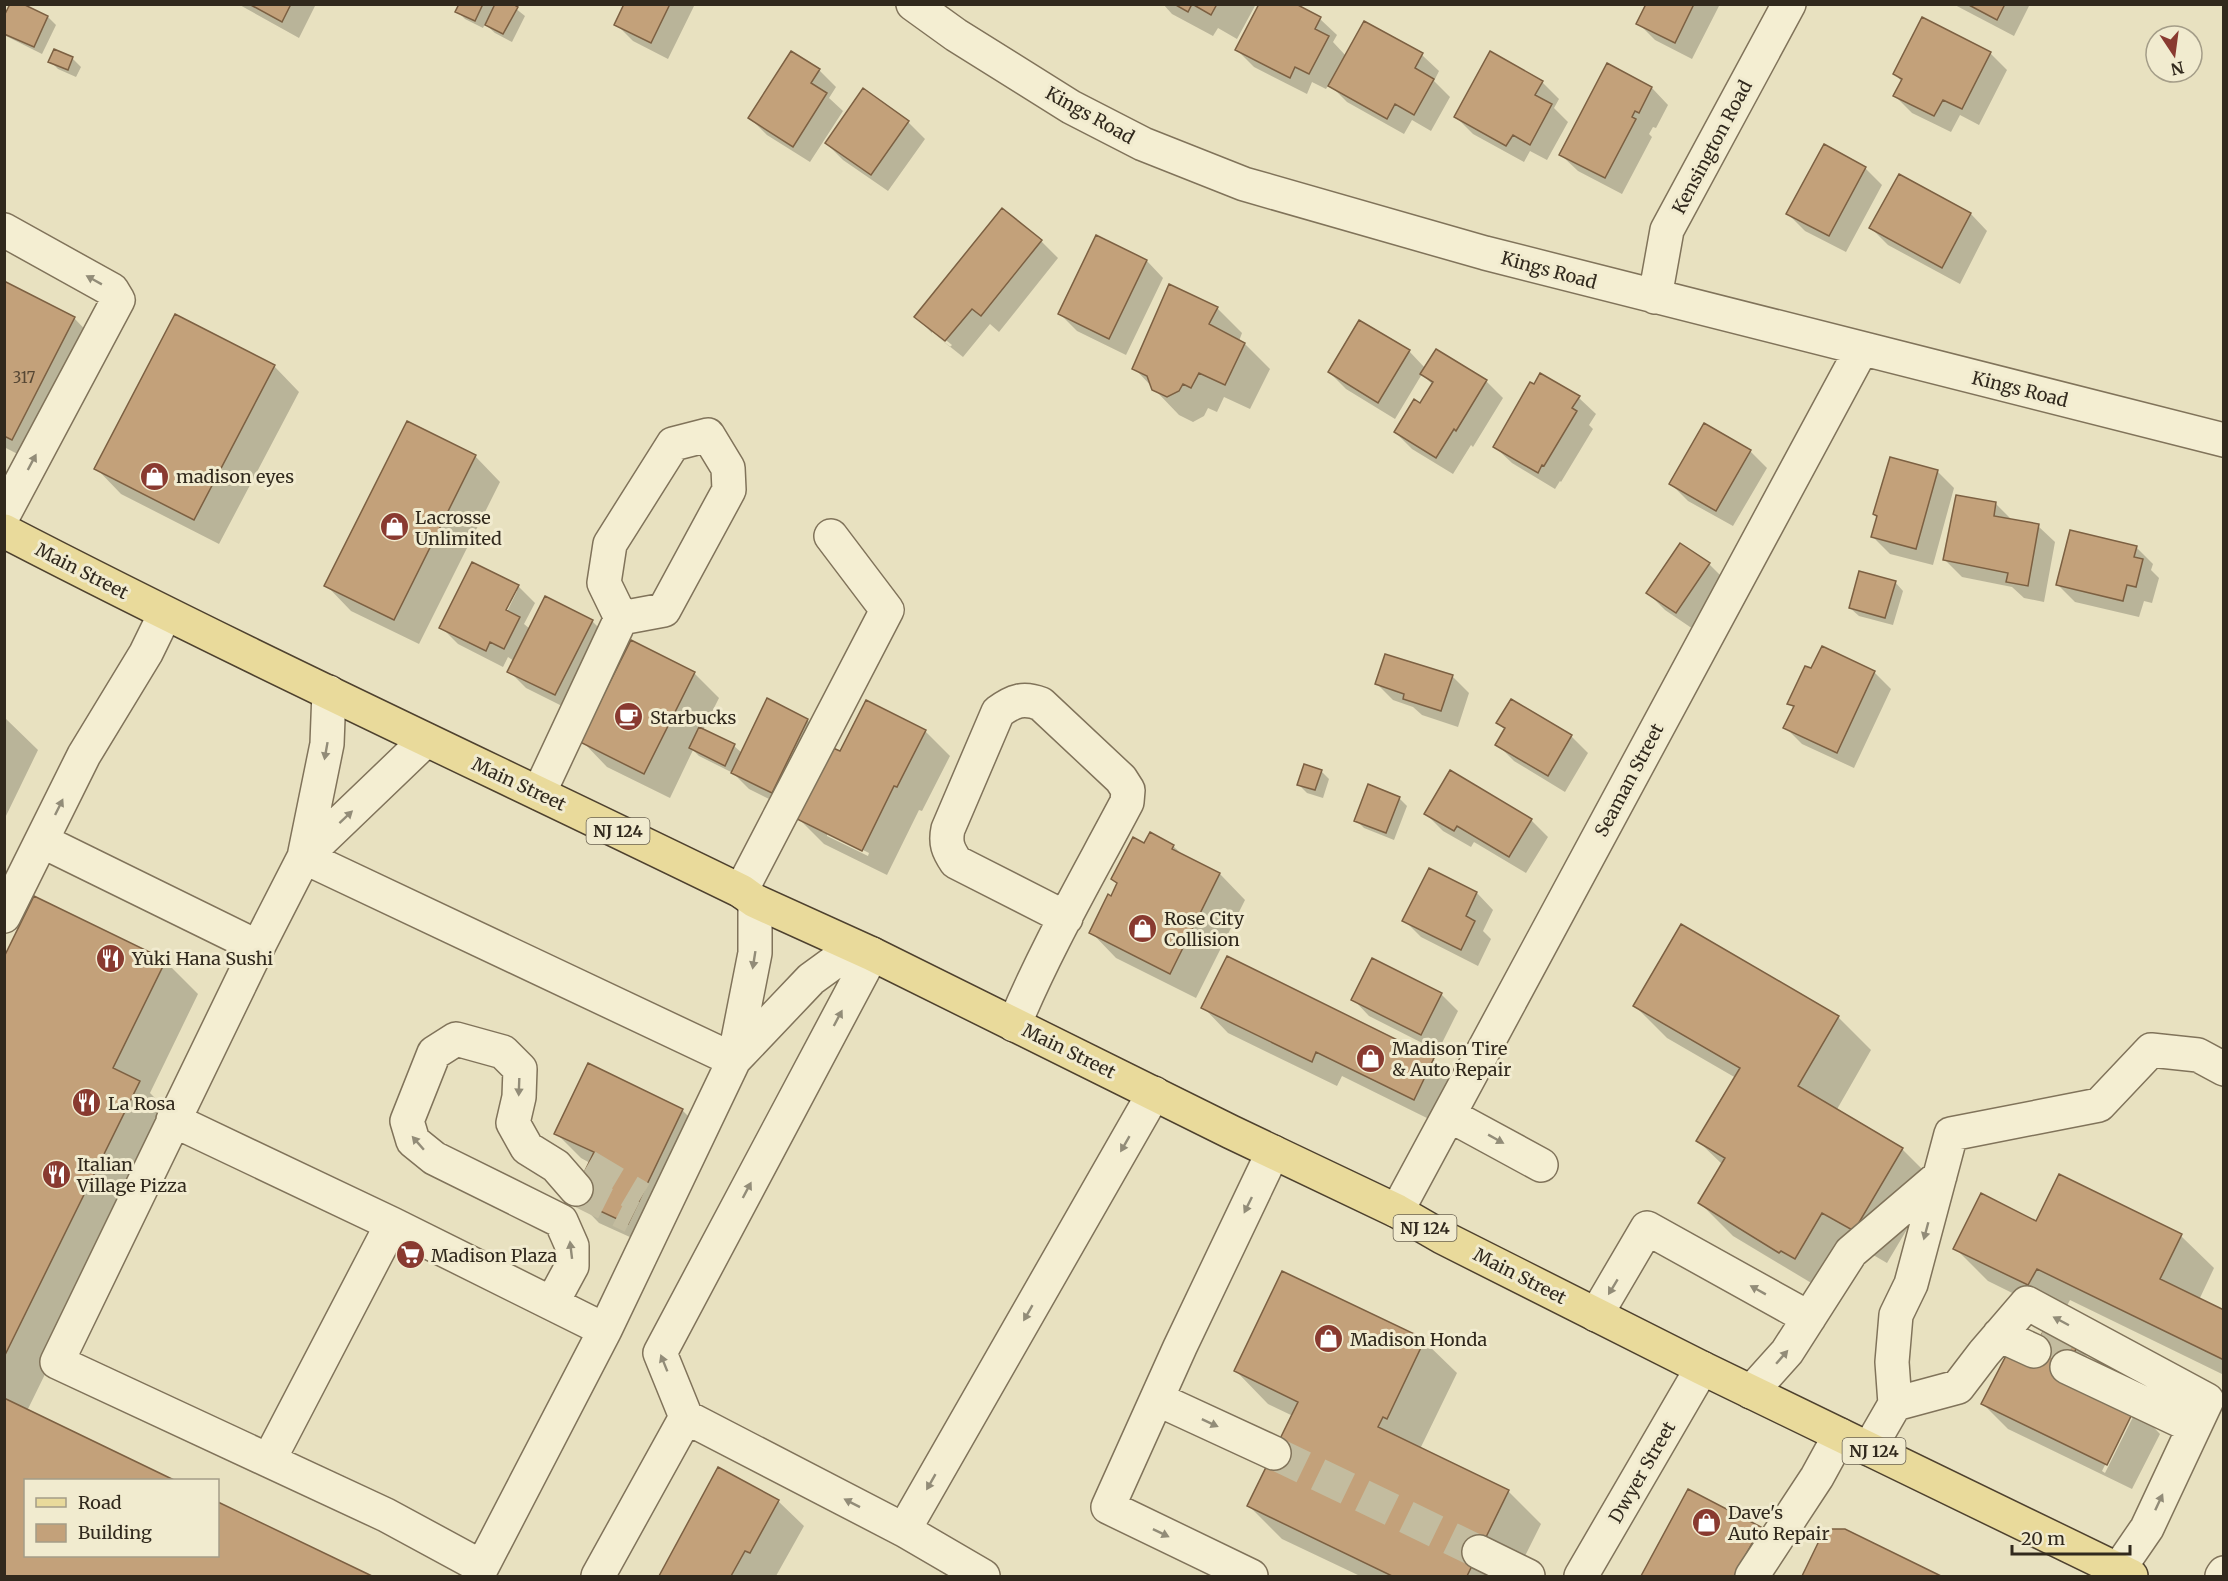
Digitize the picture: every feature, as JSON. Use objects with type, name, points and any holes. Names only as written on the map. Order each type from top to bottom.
[{"type":"main road","name":"Main Street","points":[[4,531],[165,614],[539,793],[1397,1211],[1442,1237],[1596,1315],[2121,1574]]},
{"type":"street","name":"Kings Road","points":[[913,4],[956,35],[1071,107],[1143,144],[1244,184],[1485,253],[2223,440]]},
{"type":"street","name":"Kensington Road","points":[[1655,297],[1667,230],[1789,4]]},
{"type":"street","points":[[4,231],[112,290],[118,300],[4,514]]},
{"type":"street","name":"Seaman Street","points":[[1397,1211],[1861,350]]},
{"type":"street","points":[[708,435],[728,468],[729,490],[663,610],[621,618],[604,583],[610,544],[673,444],[708,435]]},
{"type":"street","points":[[734,1060],[755,954],[748,896],[887,610],[831,536]]},
{"type":"street","points":[[4,916],[84,755],[147,653],[165,614]]},
{"type":"street","points":[[539,793],[621,618]]},
{"type":"street","points":[[329,692],[327,744],[304,857],[173,1120],[57,1362],[386,1515],[479,1572],[605,1330],[645,1212],[734,1060],[811,979],[863,951]]},
{"type":"street","points":[[1014,1025],[1032,982],[1066,918],[1127,802],[1128,790],[1121,779],[1041,704],[1029,699],[1014,701],[998,712],[948,829],[946,840],[948,851],[956,862],[1066,918]]},
{"type":"street","points":[[304,857],[426,740]]},
{"type":"street","points":[[42,841],[258,947]]},
{"type":"street","points":[[304,857],[734,1060]]},
{"type":"street","points":[[863,951],[660,1353],[686,1417],[904,1530],[983,1576]]},
{"type":"street","points":[[552,1304],[572,1266],[572,1246],[561,1221],[434,1158],[413,1141],[407,1121],[434,1053],[456,1039],[503,1052],[520,1070],[519,1097],[513,1123],[527,1148],[573,1174]]},
{"type":"street","points":[[1869,1449],[1895,1404],[1892,1362],[1896,1315],[1911,1284],[1952,1134],[2099,1105],[2151,1050],[2198,1055],[2223,1069]]},
{"type":"street","points":[[904,1530],[1154,1093]]},
{"type":"street","points":[[1449,1115],[1541,1165]]},
{"type":"street","points":[[173,1120],[392,1224],[605,1330]]},
{"type":"street","points":[[1251,1576],[1108,1508],[1156,1399],[1273,1152]]},
{"type":"street","points":[[1751,1392],[1787,1352],[1851,1252],[1940,1176]]},
{"type":"street","points":[[269,1460],[392,1224]]},
{"type":"street","points":[[1596,1315],[1647,1228],[1809,1318]]},
{"type":"street","points":[[1895,1404],[1958,1387],[2027,1303],[2207,1400],[2147,1528],[2121,1574]]},
{"type":"street","points":[[2005,1328],[2037,1343]]},
{"type":"street","points":[[2071,1359],[2198,1419]]},
{"type":"street","name":"Dwyer Street","points":[[1581,1576],[1702,1368]]},
{"type":"street","points":[[1156,1399],[1274,1453]]},
{"type":"street","points":[[598,1576],[686,1417]]},
{"type":"street","points":[[1752,1576],[1817,1477],[1840,1435]]},
{"type":"street","points":[[1479,1552],[1528,1576]]},
{"type":"building","points":[[10,4],[23,4],[48,16],[34,47],[4,34],[4,16]]},
{"type":"building","points":[[249,4],[291,4],[282,22]]},
{"type":"building","points":[[459,4],[483,4],[475,21],[455,12]]},
{"type":"building","points":[[495,4],[513,4],[518,7],[503,34],[485,25]]},
{"type":"building","points":[[624,4],[670,4],[651,43],[614,25]]},
{"type":"building","points":[[1174,4],[1192,4],[1188,12]]},
{"type":"building","points":[[1192,4],[1217,4],[1211,15]]},
{"type":"building","points":[[1259,4],[1296,4],[1321,17],[1315,29],[1329,36],[1309,74],[1295,67],[1290,78],[1235,50]]},
{"type":"building","points":[[1646,4],[1694,4],[1675,43],[1636,24]]},
{"type":"building","points":[[1967,4],[2005,4],[1997,20]]},
{"type":"building","points":[[1922,17],[1991,52],[1962,109],[1943,100],[1934,116],[1893,96],[1902,79],[1893,74]]},
{"type":"building","points":[[1364,21],[1423,53],[1415,68],[1434,79],[1414,115],[1395,104],[1387,119],[1328,86]]},
{"type":"building","points":[[54,49],[73,57],[68,70],[48,62]]},
{"type":"building","points":[[791,51],[820,69],[811,83],[827,93],[793,147],[748,118]]},
{"type":"building","points":[[1490,51],[1543,81],[1535,95],[1552,104],[1530,145],[1513,135],[1506,146],[1454,117]]},
{"type":"building","points":[[1607,63],[1652,87],[1639,113],[1635,111],[1632,117],[1636,119],[1605,178],[1559,155]]},
{"type":"building","points":[[863,88],[909,121],[871,175],[825,143]]},
{"type":"building","points":[[1824,144],[1866,167],[1829,236],[1786,214]]},
{"type":"building","points":[[1899,174],[1971,213],[1942,268],[1869,228]]},
{"type":"building","points":[[1002,208],[1042,240],[981,316],[972,309],[945,341],[914,317]]},
{"type":"building","points":[[1096,235],[1147,260],[1109,339],[1058,314]]},
{"type":"building","points":[[4,281],[75,317],[12,440],[4,436]]},
{"type":"building","points":[[1169,284],[1218,307],[1209,324],[1245,343],[1225,385],[1199,373],[1191,388],[1183,384],[1179,391],[1167,397],[1152,390],[1147,376],[1132,369]]},
{"type":"building","points":[[175,314],[275,365],[194,520],[94,469]]},
{"type":"building","points":[[1359,320],[1410,350],[1378,403],[1328,372]]},
{"type":"building","points":[[1436,349],[1487,380],[1456,431],[1454,429],[1436,458],[1394,432],[1414,399],[1420,403],[1433,382],[1420,374]]},
{"type":"building","points":[[1540,373],[1580,396],[1572,408],[1577,411],[1538,473],[1493,447],[1530,382],[1534,384]]},
{"type":"building","points":[[407,421],[476,455],[394,620],[324,586]]},
{"type":"building","points":[[1704,423],[1751,450],[1716,511],[1669,484]]},
{"type":"building","points":[[1890,457],[1938,470],[1916,549],[1871,537],[1877,516],[1873,514]]},
{"type":"building","points":[[1956,495],[1996,502],[1994,516],[2039,524],[2028,586],[2006,582],[2008,573],[1943,560]]},
{"type":"building","points":[[2070,530],[2137,546],[2134,557],[2143,559],[2136,587],[2127,585],[2123,601],[2056,585]]},
{"type":"building","points":[[1680,543],[1710,563],[1676,613],[1646,593]]},
{"type":"building","points":[[472,562],[519,585],[506,610],[520,617],[504,649],[490,642],[486,651],[439,628]]},
{"type":"building","points":[[1859,571],[1896,581],[1885,618],[1849,608]]},
{"type":"building","points":[[545,596],[593,620],[555,695],[507,672]]},
{"type":"building","points":[[631,640],[695,672],[644,774],[580,742]]},
{"type":"building","points":[[1822,646],[1875,671],[1837,753],[1783,728],[1794,706],[1787,704],[1805,666],[1811,668]]},
{"type":"building","points":[[1385,654],[1453,675],[1441,711],[1403,699],[1404,694],[1375,684]]},
{"type":"building","points":[[767,698],[808,719],[772,793],[731,773]]},
{"type":"building","points":[[1511,699],[1572,735],[1548,776],[1495,745],[1505,728],[1496,723]]},
{"type":"building","points":[[866,700],[926,730],[897,787],[894,786],[862,851],[797,819],[833,748],[840,751]]},
{"type":"building","points":[[699,727],[735,744],[725,766],[689,748]]},
{"type":"building","points":[[1304,764],[1322,770],[1315,790],[1297,785]]},
{"type":"building","points":[[1450,770],[1532,819],[1509,857],[1457,826],[1454,831],[1424,814]]},
{"type":"building","points":[[1368,784],[1400,797],[1386,833],[1354,821]]},
{"type":"building","points":[[1150,832],[1174,845],[1172,849],[1220,873],[1170,974],[1089,933],[1108,894],[1111,896],[1117,883],[1111,879],[1133,837],[1144,843]]},
{"type":"building","points":[[1429,868],[1477,892],[1466,916],[1475,921],[1461,950],[1402,921]]},
{"type":"building","points":[[34,896],[166,960],[113,1068],[140,1081],[4,1357],[4,957]]},
{"type":"building","points":[[1681,924],[1839,1016],[1798,1086],[1903,1148],[1854,1231],[1822,1213],[1795,1259],[1781,1251],[1779,1253],[1698,1203],[1725,1158],[1696,1141],[1740,1068],[1633,1006]]},
{"type":"building","points":[[1227,956],[1434,1058],[1414,1100],[1316,1052],[1312,1062],[1201,1008]]},
{"type":"building","points":[[1372,958],[1442,993],[1421,1035],[1351,1000]]},
{"type":"building","points":[[588,1063],[683,1109],[628,1224],[572,1198],[594,1152],[554,1134]]},
{"type":"building","points":[[2059,1174],[2182,1234],[2160,1279],[2224,1310],[2224,1360],[2037,1269],[2028,1285],[1953,1249],[1981,1193],[2036,1221]]},
{"type":"building","points":[[1282,1271],[1425,1339],[1387,1419],[1383,1417],[1378,1427],[1509,1490],[1467,1576],[1392,1576],[1247,1506],[1298,1402],[1234,1371]]},
{"type":"building","points":[[2045,1328],[2078,1345],[2064,1373],[2135,1408],[2107,1465],[1981,1404],[2009,1350],[2029,1359]]},
{"type":"building","points":[[4,1398],[172,1479],[24,1479],[24,1557],[219,1557],[219,1502],[372,1576],[4,1576]]},
{"type":"building","points":[[718,1467],[779,1500],[750,1553],[745,1551],[731,1576],[659,1576]]},
{"type":"building","points":[[1688,1489],[1761,1527],[1734,1576],[1641,1576]]},
{"type":"building","points":[[1832,1529],[1845,1529],[1941,1576],[1802,1576],[1823,1534]]},
{"type":"tunnel","points":[[587,1166],[641,1198]]},
{"type":"tunnel","points":[[576,1189],[632,1217]]},
{"type":"tunnel","points":[[2041,1335],[2075,1351]]},
{"type":"tunnel","points":[[1274,1453],[1479,1552]]},
{"type":"place","name":"madison eyes","points":[[155,476]]},
{"type":"place","name":"Lacrosse Unlimited","points":[[394,527]]},
{"type":"place","name":"Starbucks","points":[[629,717]]},
{"type":"place","name":"Rose City Collision","points":[[1143,928]]},
{"type":"place","name":"Yuki Hana Sushi","points":[[111,958]]},
{"type":"place","name":"Madison Tire & Auto Repair","points":[[1371,1058]]},
{"type":"place","name":"La Rosa","points":[[87,1103]]},
{"type":"place","name":"Italian Village Pizza","points":[[56,1174]]},
{"type":"place","name":"Madison Plaza","points":[[410,1255]]},
{"type":"place","name":"Madison Honda","points":[[1329,1339]]},
{"type":"place","name":"Dave's Auto Repair","points":[[1707,1522]]}]
